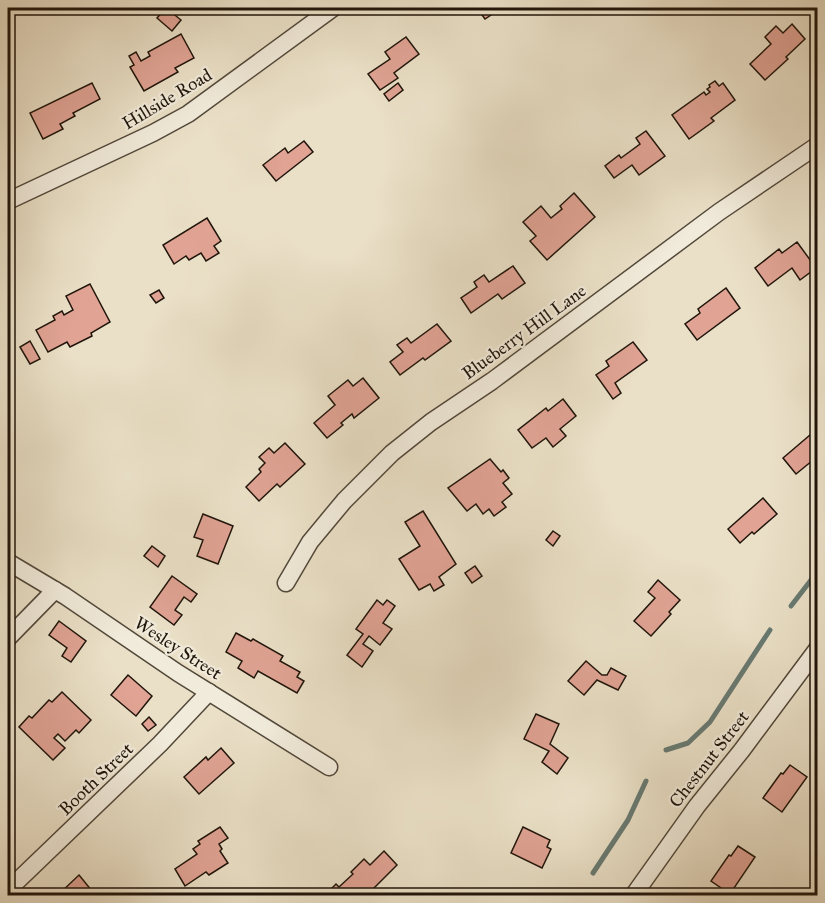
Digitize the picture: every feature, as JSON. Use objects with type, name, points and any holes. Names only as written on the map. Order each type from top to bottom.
[{"type":"street","name":"Hillside Road","points":[[8,201],[129,145],[188,114],[333,8]]},
{"type":"street","name":"Blueberry Hill Lane","points":[[286,584],[317,534],[344,501],[392,453],[431,422],[501,374],[719,212],[818,145]]},
{"type":"street","name":"Wesley Street","points":[[8,562],[55,590],[178,673],[329,766]]},
{"type":"street","points":[[8,638],[55,590]]},
{"type":"street","name":"Chestnut Street","points":[[633,896],[697,806],[818,648]]},
{"type":"street","name":"Booth Street","points":[[8,890],[160,744],[209,692]]},
{"type":"building","points":[[166,8],[181,20],[172,31],[157,18]]},
{"type":"building","points":[[477,8],[499,8],[500,9],[485,19]]},
{"type":"building","points":[[792,24],[805,39],[765,80],[750,64],[771,44],[765,37],[776,26],[783,33]]},
{"type":"building","points":[[181,34],[194,58],[175,68],[178,72],[144,91],[130,67],[134,65],[129,56],[136,52],[141,61],[150,56],[148,52]]},
{"type":"building","points":[[406,37],[419,54],[394,73],[398,78],[380,90],[368,74],[390,59],[385,52]]},
{"type":"building","points":[[715,81],[719,86],[723,83],[735,100],[711,118],[714,121],[689,139],[672,115],[704,92],[706,95],[710,92],[707,89]]},
{"type":"building","points":[[92,83],[100,99],[73,113],[75,116],[60,124],[63,129],[43,139],[30,113]]},
{"type":"building","points":[[398,83],[403,90],[389,101],[384,94]]},
{"type":"building","points":[[646,131],[665,156],[639,175],[632,165],[614,178],[605,166],[619,155],[621,158],[640,144],[636,138]]},
{"type":"building","points":[[304,141],[313,152],[276,181],[263,165],[285,148],[288,153]]},
{"type":"building","points":[[574,193],[595,217],[547,260],[530,241],[536,236],[523,222],[541,206],[551,218],[562,209],[560,206]]},
{"type":"building","points":[[207,218],[221,241],[214,246],[219,253],[206,261],[201,253],[189,260],[186,256],[174,264],[163,245]]},
{"type":"building","points":[[797,242],[816,268],[800,280],[792,268],[768,286],[755,268],[779,249],[782,253]]},
{"type":"building","points":[[513,266],[525,283],[502,299],[498,294],[471,313],[461,298],[477,287],[474,282],[484,275],[489,282]]},
{"type":"building","points":[[90,284],[110,322],[91,333],[92,336],[70,347],[67,342],[48,352],[36,330],[55,320],[53,316],[62,311],[64,315],[73,310],[66,296]]},
{"type":"building","points":[[726,288],[740,308],[697,340],[685,324],[700,313],[698,309]]},
{"type":"building","points":[[159,290],[164,298],[156,303],[150,295]]},
{"type":"building","points":[[437,324],[451,341],[400,375],[390,362],[403,352],[397,345],[407,338],[411,343]]},
{"type":"building","points":[[30,341],[40,359],[30,364],[20,347]]},
{"type":"building","points":[[633,342],[647,360],[615,383],[621,393],[613,399],[596,375],[609,366],[606,361]]},
{"type":"building","points":[[363,378],[379,398],[354,418],[352,414],[327,438],[314,423],[335,405],[328,396],[348,380],[353,386]]},
{"type":"building","points":[[563,399],[576,416],[560,429],[566,436],[553,447],[546,438],[532,448],[518,430],[546,408],[548,411]]},
{"type":"building","points":[[817,429],[818,456],[796,474],[783,458]]},
{"type":"building","points":[[285,443],[305,464],[280,487],[277,484],[259,501],[246,487],[261,472],[259,469],[265,463],[259,457],[269,448],[274,453]]},
{"type":"building","points":[[490,459],[509,478],[503,483],[512,494],[502,502],[506,507],[494,516],[489,509],[483,514],[476,504],[467,511],[448,488]]},
{"type":"building","points":[[763,498],[777,514],[740,543],[728,529]]},
{"type":"building","points":[[423,511],[456,564],[439,577],[444,585],[434,591],[430,584],[419,590],[399,559],[420,546],[405,522]]},
{"type":"building","points":[[203,514],[233,526],[218,564],[197,556],[203,540],[194,537]]},
{"type":"building","points":[[553,531],[560,536],[553,546],[546,540]]},
{"type":"building","points":[[152,546],[165,556],[158,567],[144,556]]},
{"type":"building","points":[[475,566],[482,576],[472,583],[465,573]]},
{"type":"building","points":[[172,576],[197,594],[191,602],[184,597],[175,610],[182,615],[174,625],[150,607]]},
{"type":"building","points":[[658,580],[680,600],[651,636],[634,621],[655,598],[648,592]]},
{"type":"building","points":[[377,600],[383,605],[387,600],[395,606],[383,623],[392,629],[380,645],[369,636],[363,644],[373,651],[362,667],[347,655],[363,634],[356,629]]},
{"type":"building","points":[[59,621],[86,641],[71,662],[62,656],[67,648],[49,635]]},
{"type":"building","points":[[236,633],[251,641],[253,639],[283,656],[280,661],[300,672],[297,677],[304,681],[297,693],[258,671],[254,678],[238,668],[242,661],[226,652]]},
{"type":"building","points":[[586,661],[602,675],[607,675],[611,668],[626,676],[618,690],[597,680],[584,695],[568,681]]},
{"type":"building","points":[[128,675],[152,696],[136,716],[111,695]]},
{"type":"building","points":[[62,692],[91,720],[79,733],[76,730],[65,741],[58,734],[54,738],[65,748],[53,760],[19,727],[29,716],[32,718],[49,700],[52,702]]},
{"type":"building","points":[[536,714],[559,724],[550,744],[568,758],[557,774],[542,762],[549,751],[524,739]]},
{"type":"building","points":[[149,717],[156,725],[148,731],[142,724]]},
{"type":"building","points":[[221,748],[234,763],[199,794],[184,777],[206,757],[208,760]]},
{"type":"building","points":[[790,765],[807,777],[782,812],[763,798],[781,773],[783,774]]},
{"type":"building","points":[[220,827],[228,838],[219,844],[222,849],[220,851],[228,863],[209,875],[206,872],[185,886],[175,869],[197,854],[193,849],[200,844],[198,841]]},
{"type":"building","points":[[523,827],[550,840],[547,847],[551,849],[542,868],[511,853]]},
{"type":"building","points":[[738,846],[755,857],[730,894],[711,881]]},
{"type":"building","points":[[384,851],[397,865],[366,896],[333,896],[329,891],[336,884],[339,887],[364,859],[370,865]]},
{"type":"building","points":[[79,875],[92,891],[87,896],[57,896]]},
{"type":"waterway","points":[[791,606],[818,571]]},
{"type":"waterway","points":[[666,750],[688,743],[710,722],[770,630]]},
{"type":"waterway","points":[[593,873],[628,820],[646,781]]}]
